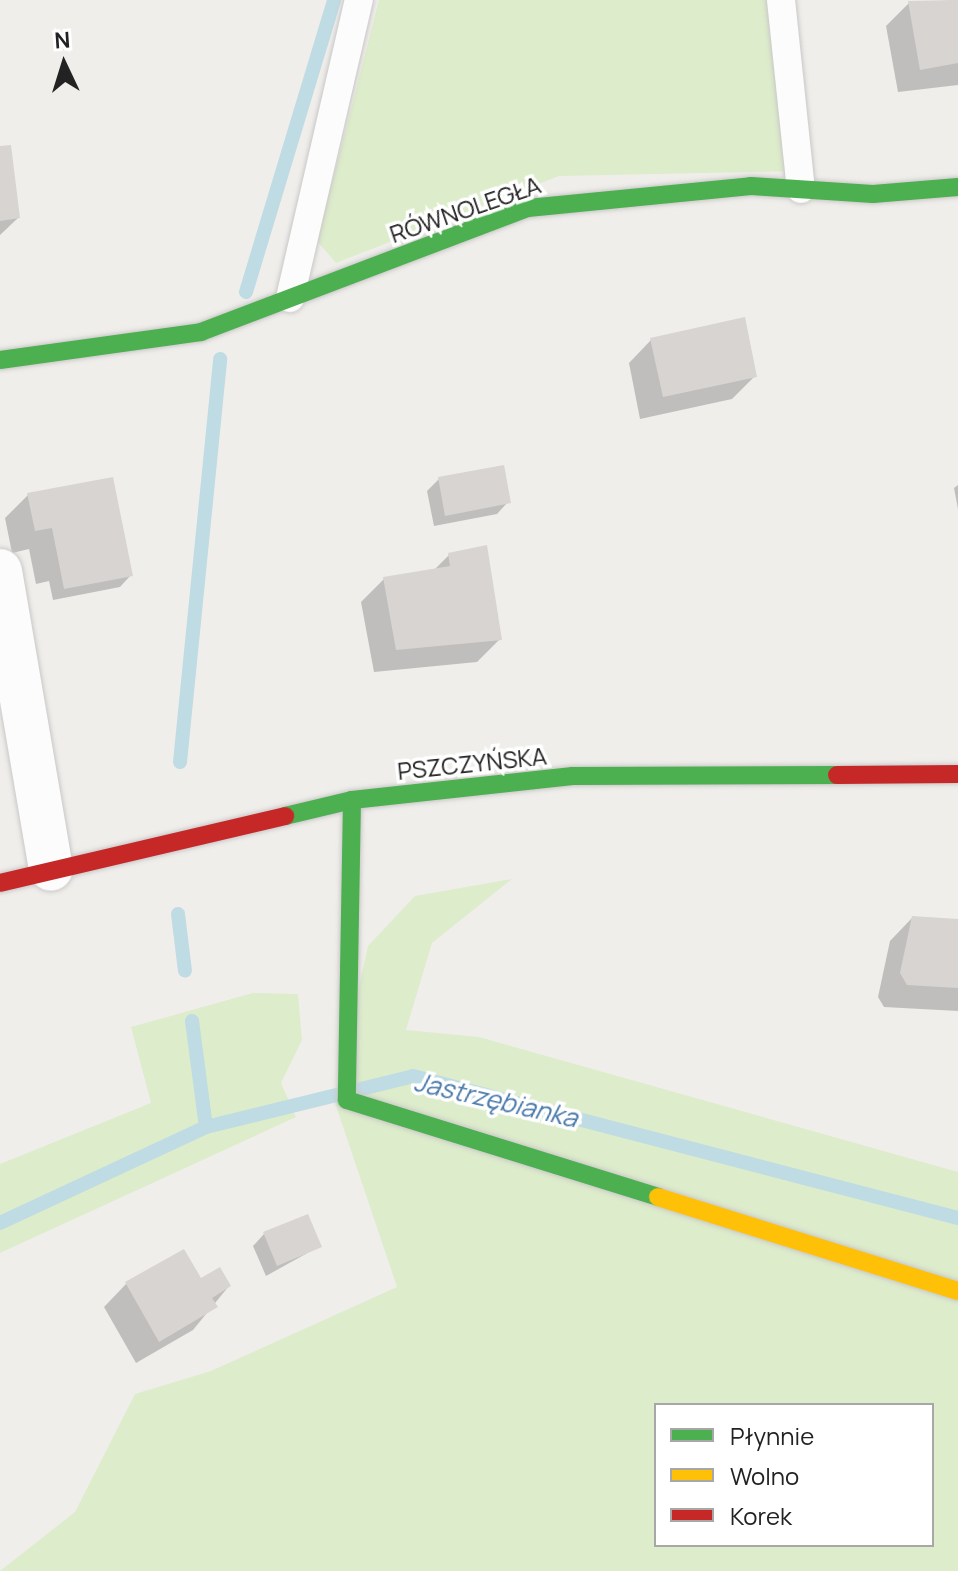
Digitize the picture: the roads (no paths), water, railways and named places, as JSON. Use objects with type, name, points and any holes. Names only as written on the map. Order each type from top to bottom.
[{"type":"street","name":"RÓWNOLEGŁA","points":[[0,360],[201,332],[528,208],[624,193],[801,189],[873,194],[958,187]]},
{"type":"street","points":[[0,571],[51,869]]},
{"type":"street","name":"PSZCZYŃSKA","points":[[0,883],[352,800],[573,776],[958,774]]},
{"type":"street","points":[[352,800],[347,1100],[958,1291]]},
{"type":"lane","points":[[290,298],[359,0]]},
{"type":"lane","points":[[781,0],[801,189]]},
{"type":"waterway","points":[[246,292],[334,0]]},
{"type":"waterway","points":[[180,762],[220,359]]},
{"type":"waterway","points":[[178,914],[185,971]]},
{"type":"waterway","points":[[192,1021],[206,1127]]},
{"type":"waterway","name":"Jastrzębianka","points":[[0,1223],[206,1127],[413,1076],[958,1218]]}]
